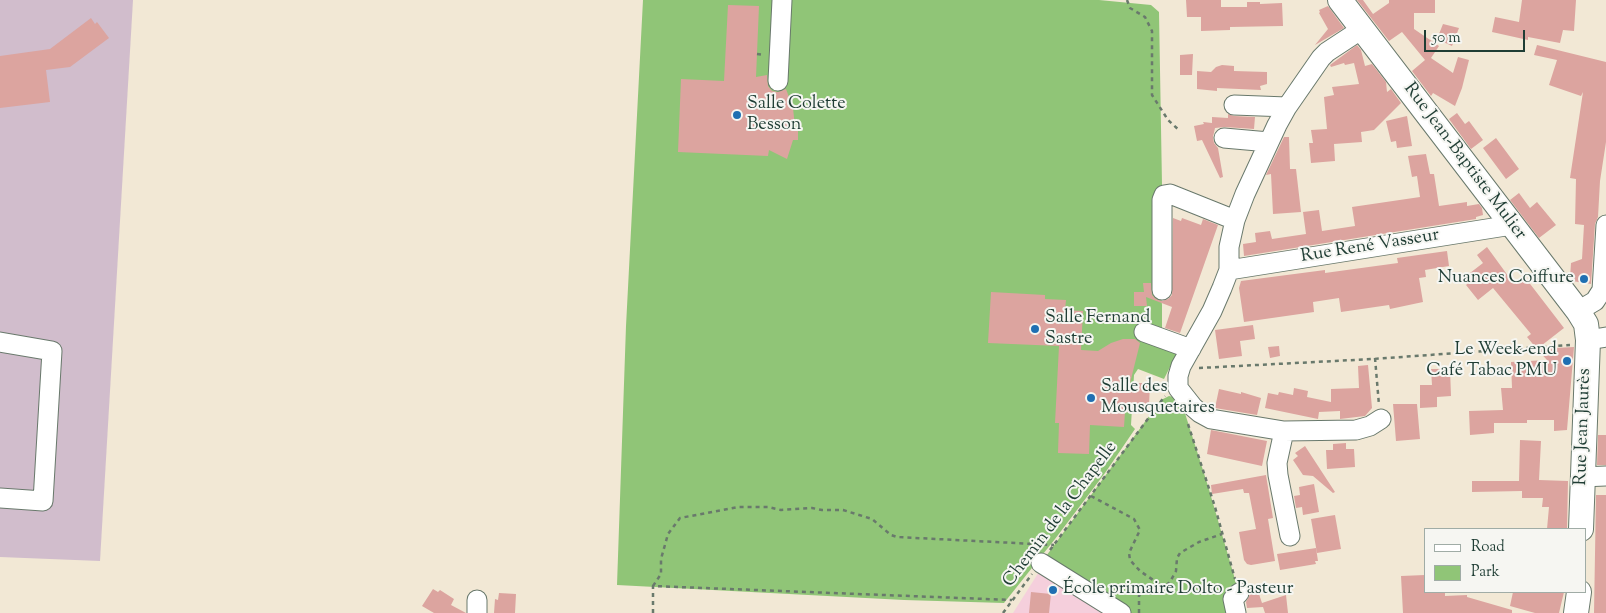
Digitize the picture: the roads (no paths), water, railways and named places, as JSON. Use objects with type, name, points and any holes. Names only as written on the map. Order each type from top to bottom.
[{"type":"main road","name":"Rue Jean-Baptiste Mulier","points":[[1340,0],[1590,328]]},
{"type":"main road","name":"Rue Jean Jaurès","points":[[1581,528],[1590,328]]},
{"type":"street","points":[[778,81],[782,0]]},
{"type":"street","points":[[1362,30],[1327,52],[1287,107],[1245,194],[1229,247],[1228,270],[1212,311],[1180,369],[1182,393],[1200,413],[1211,419],[1284,431],[1363,429],[1381,418]]},
{"type":"street","points":[[1234,105],[1287,107]]},
{"type":"street","points":[[1224,138],[1269,142]]},
{"type":"street","points":[[1162,290],[1162,200],[1164,195],[1170,194],[1236,220]]},
{"type":"street","name":"Rue René Vasseur","points":[[1228,270],[1512,225]]},
{"type":"street","points":[[1590,328],[1596,301],[1602,290],[1606,225]]},
{"type":"street","points":[[1144,332],[1191,349]]},
{"type":"street","points":[[0,342],[52,351],[43,501],[0,498]]},
{"type":"street","points":[[1284,431],[1277,462],[1290,536]]},
{"type":"street","points":[[1582,477],[1606,476]]},
{"type":"street","points":[[1041,562],[1121,613]]},
{"type":"street","points":[[1236,613],[1233,599],[1239,593]]},
{"type":"place","name":"Salle Colette Besson","points":[[737,115]]},
{"type":"place","name":"Nuances Coiffure","points":[[1584,279]]},
{"type":"place","name":"Salle Fernand Sastre","points":[[1035,329]]},
{"type":"place","name":"Le Week-end Café Tabac PMU","points":[[1567,361]]},
{"type":"place","name":"Salle des Mousquetaires","points":[[1091,398]]},
{"type":"place","name":"École primaire Dolto - Pasteur","points":[[1053,590]]}]
